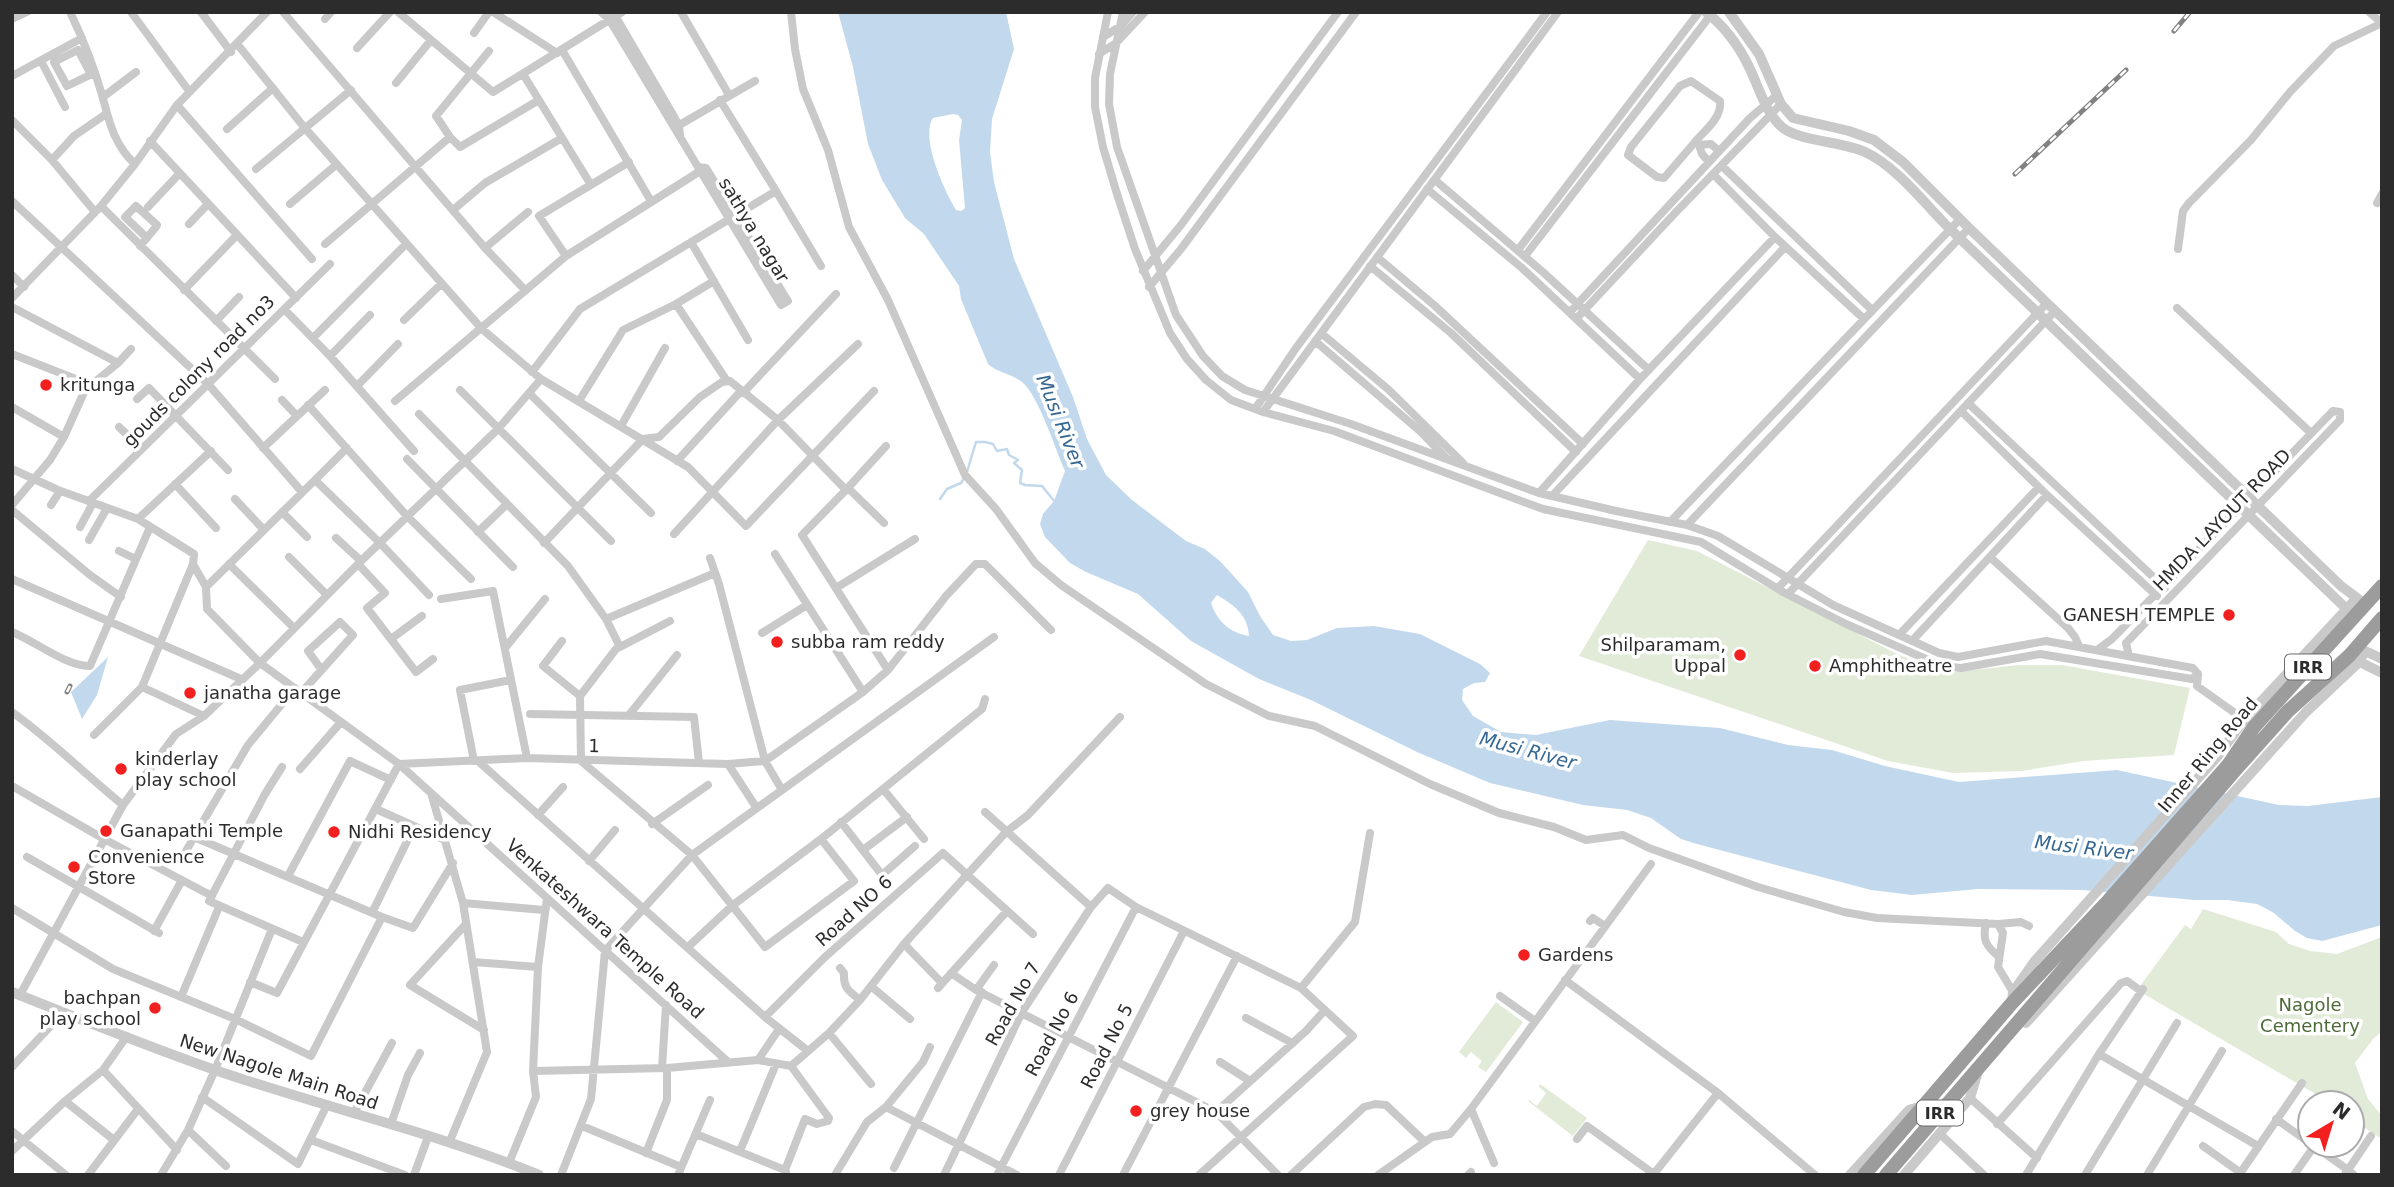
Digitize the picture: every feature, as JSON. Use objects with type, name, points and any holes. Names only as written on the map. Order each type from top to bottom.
[{"type":"highway","name":"Inner Ring Road","points":[[1925,1105],[2012,998],[2115,902],[2190,797],[2229,764],[2249,724],[2361,601],[2382,586]]},
{"type":"highway","name":"Inner Ring Road","points":[[1979,1067],[2115,902],[2288,711],[2359,650],[2382,618]]},
{"type":"highway","name":"IRR","points":[[1886,1175],[1979,1067]]},
{"type":"highway","name":"IRR","points":[[1864,1175],[1925,1105]]},
{"type":"street","points":[[12,19],[27,12]]},
{"type":"street","points":[[70,12],[82,38],[92,74]]},
{"type":"street","points":[[131,12],[189,91]]},
{"type":"street","points":[[201,12],[231,52]]},
{"type":"street","points":[[12,298],[98,209],[135,164],[177,104],[238,45],[267,12]]},
{"type":"street","points":[[283,12],[485,248],[525,290]]},
{"type":"street","points":[[357,48],[390,12]]},
{"type":"street","points":[[398,12],[493,92],[615,15]]},
{"type":"street","points":[[474,33],[491,12],[560,51],[651,201]]},
{"type":"street","name":"sathya nagar","points":[[601,12],[615,15],[681,140],[733,217],[788,301],[781,305],[733,217]]},
{"type":"street","points":[[681,12],[729,94]]},
{"type":"street","points":[[791,12],[803,89],[828,150],[849,227],[888,300],[965,475],[996,509],[1035,563],[1061,585],[1206,684],[1227,695],[1269,716],[1315,726],[1430,785],[1499,813],[1554,827],[1586,840],[1623,835],[1649,848],[1758,887],[1844,912],[1877,918],[1998,924],[2021,922],[2029,926]]},
{"type":"street","points":[[1108,12],[1095,78],[1095,107],[1117,194],[1149,287],[1170,333],[1187,359],[1206,380],[1231,400],[1259,411],[1334,432],[1543,509],[1701,542],[1720,551],[1777,588],[1846,624],[1942,666],[1961,667],[2040,654],[2192,679],[2197,674]]},
{"type":"street","points":[[1123,12],[1110,74],[1109,104],[1117,147],[1176,315],[1203,356],[1222,376],[1245,390],[1351,424],[1539,493],[1687,525],[1718,536],[1833,605],[1939,653],[1958,657],[2046,641],[2193,668],[2197,674],[2197,687],[2249,724]]},
{"type":"street","points":[[1103,37],[1121,26],[1133,12]]},
{"type":"street","points":[[1099,54],[1116,43],[1145,12]]},
{"type":"street","points":[[1143,271],[1338,12]]},
{"type":"street","points":[[1149,287],[1356,12]]},
{"type":"street","points":[[1259,411],[1547,12]]},
{"type":"street","points":[[1267,397],[1318,337],[1558,12]]},
{"type":"street","points":[[1521,253],[1699,12]]},
{"type":"street","points":[[1729,12],[1759,54],[1779,99],[1793,118],[1849,131],[1874,140],[1903,162],[2249,498],[2341,586],[2361,601]]},
{"type":"street","points":[[2178,249],[2183,211],[2189,202],[2252,140],[2290,92],[2334,46],[2382,23],[2370,12]]},
{"type":"street","points":[[1521,253],[1709,13],[1728,33],[1748,65],[1768,109],[1784,129],[1868,153],[1892,171],[2351,612]]},
{"type":"street","points":[[82,38],[54,62],[66,85],[92,74]]},
{"type":"street","points":[[396,83],[431,40]]},
{"type":"street","points":[[238,45],[304,127],[482,329],[541,379],[688,467],[746,526],[874,391]]},
{"type":"street","points":[[12,76],[71,48],[79,51],[103,97],[106,114],[123,153],[135,164]]},
{"type":"street","points":[[489,51],[436,116],[460,147],[539,100]]},
{"type":"street","points":[[41,61],[65,107]]},
{"type":"street","points":[[103,97],[136,72]]},
{"type":"street","points":[[523,74],[591,185]]},
{"type":"street","points":[[676,127],[754,81]]},
{"type":"street","points":[[1697,144],[1718,116],[1720,101],[1691,81],[1681,86],[1631,147],[1628,155],[1657,177],[1664,178],[1697,144],[1711,144],[1719,151]]},
{"type":"street","points":[[227,129],[273,88]]},
{"type":"street","points":[[256,169],[351,90]]},
{"type":"street","points":[[1573,315],[1719,151],[1779,99]]},
{"type":"street","points":[[720,100],[821,266]]},
{"type":"street","points":[[177,104],[312,259]]},
{"type":"street","points":[[1580,307],[1722,166],[1768,109]]},
{"type":"street","points":[[52,160],[74,136],[106,114]]},
{"type":"street","points":[[12,120],[98,209],[147,238]]},
{"type":"street","points":[[325,244],[450,137]]},
{"type":"street","points":[[453,210],[485,183],[562,138]]},
{"type":"street","points":[[150,141],[296,298]]},
{"type":"street","points":[[1697,144],[1709,162]]},
{"type":"street","points":[[566,256],[540,216],[629,162]]},
{"type":"street","points":[[290,204],[337,164]]},
{"type":"street","points":[[1722,166],[1872,310]]},
{"type":"street","points":[[395,401],[566,256],[701,169]]},
{"type":"street","points":[[148,207],[179,174]]},
{"type":"street","points":[[1713,174],[1775,237],[1864,319]]},
{"type":"street","points":[[1435,180],[1521,253],[1648,370]]},
{"type":"street","points":[[1427,190],[1522,268],[1640,379]]},
{"type":"street","points":[[533,372],[580,309],[776,191]]},
{"type":"street","points":[[2377,203],[2382,194]]},
{"type":"street","points":[[12,201],[208,384],[302,492]]},
{"type":"street","points":[[189,224],[208,204]]},
{"type":"street","points":[[140,246],[157,225],[136,206],[125,217],[140,246],[275,379]]},
{"type":"street","points":[[485,248],[528,212]]},
{"type":"street","points":[[1670,522],[1960,219]]},
{"type":"street","points":[[1687,525],[1969,228]]},
{"type":"street","points":[[184,290],[236,236]]},
{"type":"street","points":[[1539,493],[1648,370],[1775,237]]},
{"type":"street","points":[[691,242],[748,340]]},
{"type":"street","points":[[313,338],[406,244]]},
{"type":"street","points":[[1552,496],[1786,247]]},
{"type":"street","points":[[1377,257],[1434,305],[1579,448]]},
{"type":"street","name":"gouds colony road no3","points":[[80,527],[91,502],[330,264]]},
{"type":"street","points":[[1370,266],[1451,333],[1579,448],[1597,449]]},
{"type":"street","points":[[12,275],[24,287]]},
{"type":"street","points":[[579,401],[624,330],[714,281]]},
{"type":"street","points":[[404,320],[441,285]]},
{"type":"street","points":[[677,461],[836,294]]},
{"type":"street","points":[[216,321],[239,297]]},
{"type":"street","points":[[676,304],[727,381],[778,420],[884,523]]},
{"type":"street","points":[[12,307],[118,363]]},
{"type":"street","points":[[1777,588],[2039,312],[2051,307]]},
{"type":"street","points":[[1788,594],[2047,321],[2051,307]]},
{"type":"street","points":[[2177,308],[2320,441]]},
{"type":"street","points":[[284,309],[330,356],[414,451]]},
{"type":"street","points":[[330,356],[370,315]]},
{"type":"street","points":[[1318,337],[1449,461]]},
{"type":"street","points":[[1318,337],[1389,390],[1465,465]]},
{"type":"street","points":[[357,386],[398,344]]},
{"type":"street","points":[[674,534],[778,420],[858,344]]},
{"type":"street","points":[[621,426],[665,348]]},
{"type":"street","points":[[121,597],[90,575],[12,507],[64,437],[85,390],[131,349]]},
{"type":"street","points":[[12,354],[91,385]]},
{"type":"street","points":[[16,993],[123,805],[176,734],[204,716],[260,663],[498,429],[541,379]]},
{"type":"street","points":[[544,543],[643,439],[659,437],[700,397],[727,381]]},
{"type":"street","points":[[136,399],[149,388],[228,470]]},
{"type":"street","points":[[262,449],[325,390]]},
{"type":"street","points":[[460,390],[611,541]]},
{"type":"street","points":[[529,393],[651,513]]},
{"type":"street","points":[[282,400],[297,416]]},
{"type":"street","points":[[1621,401],[1621,424]]},
{"type":"street","points":[[1968,403],[2173,594]]},
{"type":"street","points":[[308,405],[407,516],[471,579]]},
{"type":"street","points":[[12,407],[64,437]]},
{"type":"street","points":[[1961,411],[2164,603]]},
{"type":"street","name":"HMDA LAYOUT ROAD","points":[[2129,656],[2126,643],[2320,441],[2342,417],[2340,412],[2333,411],[2311,433]]},
{"type":"street","points":[[419,414],[568,566],[606,619],[620,647]]},
{"type":"street","points":[[1606,417],[1606,439]]},
{"type":"street","points":[[119,427],[142,450]]},
{"type":"street","points":[[2097,650],[2112,639],[2311,433]]},
{"type":"street","points":[[886,446],[802,535],[888,670]]},
{"type":"street","points":[[206,587],[347,448]]},
{"type":"street","points":[[138,519],[211,451]]},
{"type":"street","points":[[407,459],[513,567]]},
{"type":"street","points":[[12,469],[60,491],[138,519],[150,527],[90,666],[82,666],[62,658],[12,632]]},
{"type":"street","points":[[314,480],[381,544],[429,595]]},
{"type":"street","points":[[175,484],[216,528]]},
{"type":"street","points":[[1899,635],[2039,487]]},
{"type":"street","points":[[51,505],[60,491]]},
{"type":"street","points":[[1912,641],[1990,557],[2051,498],[2062,492]]},
{"type":"street","points":[[234,499],[264,530]]},
{"type":"street","points":[[478,532],[506,505]]},
{"type":"street","points":[[89,540],[107,508]]},
{"type":"street","points":[[282,512],[307,537]]},
{"type":"street","name":"Venkateshwara Temple Road","points":[[150,527],[194,554],[193,564],[206,587],[206,609],[260,663],[399,764],[727,1061]]},
{"type":"street","points":[[336,538],[386,593],[367,608],[416,672],[433,659]]},
{"type":"street","points":[[836,588],[915,538]]},
{"type":"street","points":[[119,551],[136,559]]},
{"type":"street","points":[[775,554],[863,692]]},
{"type":"street","points":[[289,557],[327,595]]},
{"type":"street","points":[[1990,557],[2068,628],[2078,646]]},
{"type":"street","points":[[710,558],[765,761],[782,790]]},
{"type":"street","points":[[94,735],[142,687],[193,564]]},
{"type":"street","points":[[765,761],[863,692],[888,670],[946,596],[976,564],[985,564],[1051,630]]},
{"type":"street","points":[[229,565],[293,628]]},
{"type":"street","points":[[606,619],[715,573]]},
{"type":"street","points":[[12,579],[241,679]]},
{"type":"street","points":[[442,600],[493,591],[527,758]]},
{"type":"street","points":[[505,648],[545,599]]},
{"type":"street","points":[[762,633],[807,605]]},
{"type":"street","points":[[1926,607],[1934,617]]},
{"type":"street","points":[[391,639],[422,616]]},
{"type":"street","points":[[670,621],[616,649],[580,696],[581,761],[652,824],[692,855],[765,947],[854,881],[821,839]]},
{"type":"street","points":[[186,850],[248,745],[298,690],[325,668],[353,635],[340,622],[307,652],[321,669]]},
{"type":"street","points":[[1994,1050],[2012,1038],[2359,650],[2382,631]]},
{"type":"street","points":[[561,1175],[591,1099],[605,951],[692,855],[994,637]]},
{"type":"street","points":[[562,641],[543,666],[580,696]]},
{"type":"street","points":[[2030,643],[2040,654]]},
{"type":"street","points":[[2359,650],[2382,659]]},
{"type":"street","points":[[2359,650],[2382,673]]},
{"type":"street","points":[[629,715],[677,655]]},
{"type":"street","points":[[511,680],[460,690],[476,761],[765,1017],[808,1051]]},
{"type":"street","points":[[142,687],[204,716]]},
{"type":"street","points":[[688,947],[733,905],[821,839],[982,709],[985,699]]},
{"type":"street","points":[[12,712],[123,805]]},
{"type":"street","points":[[530,714],[694,717],[699,763]]},
{"type":"street","points":[[791,1066],[829,1033],[872,986],[904,944],[1006,832],[1028,815],[1120,718]]},
{"type":"street","points":[[300,769],[341,722]]},
{"type":"street","name":"1","points":[[399,764],[527,758],[728,764],[765,761]]},
{"type":"street","points":[[288,876],[350,761],[391,780]]},
{"type":"street","points":[[250,982],[277,993],[399,764]]},
{"type":"street","points":[[728,764],[756,807]]},
{"type":"street","points":[[282,766],[209,901],[303,942]]},
{"type":"street","points":[[652,824],[708,785]]},
{"type":"street","points":[[12,786],[104,839],[212,896]]},
{"type":"street","points":[[538,815],[563,787]]},
{"type":"street","points":[[883,789],[924,839]]},
{"type":"street","points":[[430,793],[463,903],[487,1052],[449,1143]]},
{"type":"street","points":[[2012,998],[2034,962],[2190,797]]},
{"type":"street","points":[[376,809],[445,840]]},
{"type":"street","points":[[985,812],[1091,907]]},
{"type":"street","points":[[863,850],[907,817]]},
{"type":"street","points":[[842,822],[882,874],[915,846]]},
{"type":"street","points":[[372,913],[414,827]]},
{"type":"street","points":[[589,861],[615,830]]},
{"type":"street","points":[[1301,988],[1356,922],[1370,833]]},
{"type":"street","points":[[194,837],[413,928],[453,863]]},
{"type":"street","name":"Road NO 6","points":[[765,1017],[825,957],[943,853],[967,875]]},
{"type":"street","points":[[27,857],[157,932],[182,880]]},
{"type":"street","points":[[1378,1175],[1433,1136],[1450,1135],[1535,1021],[1553,991],[1565,980],[1651,864]]},
{"type":"street","points":[[967,875],[1033,934]]},
{"type":"street","name":"Road No 7","points":[[944,1175],[1022,1012],[1091,907],[1108,888],[1136,907]]},
{"type":"street","points":[[509,1163],[536,1097],[533,1071],[538,967],[547,898]]},
{"type":"street","points":[[463,903],[544,910]]},
{"type":"street","points":[[181,997],[219,906]]},
{"type":"street","points":[[1136,907],[1301,988],[1353,1036],[1199,1175]]},
{"type":"street","name":"Road No 6","points":[[999,1171],[1136,907]]},
{"type":"street","points":[[12,908],[113,969],[235,1019],[311,1056],[382,917]]},
{"type":"street","points":[[904,944],[940,985],[1007,911]]},
{"type":"street","points":[[1590,921],[1593,918],[1605,926]]},
{"type":"street","points":[[1986,923],[1983,936],[1987,947],[1999,957]]},
{"type":"street","points":[[466,924],[410,985],[484,1030]]},
{"type":"street","points":[[1998,924],[2003,933],[1998,967],[2012,998]]},
{"type":"street","points":[[161,1175],[188,1130],[272,929]]},
{"type":"street","name":"Road No 5","points":[[1059,1175],[1184,931]]},
{"type":"street","points":[[1124,1175],[1237,956]]},
{"type":"street","points":[[473,962],[538,967]]},
{"type":"street","points":[[894,1168],[994,965]]},
{"type":"street","points":[[839,968],[844,973],[843,984],[846,989],[860,1000]]},
{"type":"street","points":[[951,973],[979,991],[1216,1112],[1278,1175]]},
{"type":"street","points":[[1565,980],[1718,1093],[1815,1175]]},
{"type":"street","points":[[1997,1124],[2121,983],[2127,981],[2142,990],[2099,1054],[2026,1175]]},
{"type":"street","points":[[872,986],[910,1019]]},
{"type":"street","name":"New Nagole Main Road","points":[[16,993],[62,1014],[215,1070],[391,1124],[539,1175]]},
{"type":"street","points":[[1500,996],[1535,1021]]},
{"type":"street","points":[[646,1153],[667,1100],[664,1068],[666,1005]]},
{"type":"street","points":[[1216,1112],[1325,1010]]},
{"type":"street","points":[[12,1067],[62,1014]]},
{"type":"street","points":[[1246,1018],[1292,1043]]},
{"type":"street","points":[[2085,1175],[2177,1023]]},
{"type":"street","points":[[758,1060],[779,1029]]},
{"type":"street","points":[[829,1033],[870,1084]]},
{"type":"street","points":[[12,1151],[65,1101],[103,1070],[127,1037]]},
{"type":"street","points":[[354,1113],[392,1042]]},
{"type":"street","points":[[835,1175],[867,1122],[886,1107],[923,1062],[930,1047]]},
{"type":"street","points":[[2147,1175],[2222,1051]]},
{"type":"street","points":[[391,1124],[408,1075],[420,1053]]},
{"type":"street","points":[[2099,1054],[2258,1146]]},
{"type":"street","points":[[533,1071],[664,1068],[758,1060],[791,1066],[830,1118],[822,1124],[805,1119],[786,1172],[695,1134]]},
{"type":"street","points":[[1220,1062],[1250,1081]]},
{"type":"street","points":[[740,1151],[776,1064]]},
{"type":"street","points":[[1904,1175],[1970,1098],[1979,1067]]},
{"type":"street","points":[[103,1070],[177,1150]]},
{"type":"street","points":[[2203,1146],[2240,1174],[2302,1083]]},
{"type":"street","points":[[1577,1139],[1587,1126],[1654,1174],[1718,1093]]},
{"type":"street","points":[[202,1097],[298,1164],[327,1105]]},
{"type":"street","points":[[1970,1098],[2037,1158]]},
{"type":"street","points":[[582,1126],[646,1153],[680,1171],[710,1100]]},
{"type":"street","points":[[65,1101],[114,1140]]},
{"type":"street","points":[[1291,1175],[1364,1107],[1375,1104],[1386,1105],[1425,1142]]},
{"type":"street","points":[[1850,1175],[1909,1110],[1925,1105]]},
{"type":"street","points":[[886,1107],[999,1171],[1017,1175]]},
{"type":"street","points":[[88,1175],[138,1109]]},
{"type":"street","points":[[1471,1110],[1494,1163]]},
{"type":"street","points":[[2276,1119],[2296,1133]]},
{"type":"street","points":[[188,1130],[226,1166]]},
{"type":"street","points":[[12,1131],[66,1175]]},
{"type":"street","points":[[1939,1133],[1984,1175]]},
{"type":"street","points":[[2331,1159],[2349,1173],[2371,1136]]},
{"type":"street","points":[[414,1175],[428,1137]]},
{"type":"street","points":[[311,1140],[405,1175]]},
{"type":"street","points":[[2294,1175],[2304,1159]]},
{"type":"street","points":[[167,1167],[175,1175]]},
{"type":"green space","name":"Shilparamam, Uppal","points":[[1648,540],[1697,551],[1897,654],[1945,673],[2019,665],[2062,665],[2190,688],[2174,755],[2083,761],[2021,771],[1953,773],[1888,761],[1579,656]]},
{"type":"green space","name":"Nagole Cementery","points":[[2203,909],[2276,932],[2289,944],[2310,951],[2337,954],[2382,937],[2382,1031],[2355,1063],[2364,1089],[2307,1089],[2137,990],[2185,925],[2191,929]]},
{"type":"green space","points":[[1496,1002],[1523,1022],[1486,1072],[1478,1067],[1482,1061],[1471,1052],[1466,1058],[1459,1052]]},
{"type":"green space","points":[[1540,1084],[1587,1118],[1573,1136],[1528,1101],[1537,1106],[1546,1093],[1539,1087]]},
{"type":"green space","name":"Nagole Cementery","points":[[2366,1093],[2382,1116],[2382,1139],[2366,1129]]},
{"type":"water","name":"Musi River","points":[[838,12],[1006,12],[1014,49],[992,119],[990,152],[994,182],[1014,259],[1073,397],[1087,439],[1106,475],[1132,500],[1186,541],[1205,549],[1221,562],[1248,592],[1273,635],[1291,641],[1307,640],[1337,628],[1374,626],[1420,634],[1480,664],[1490,673],[1485,682],[1474,683],[1463,689],[1462,700],[1473,716],[1501,732],[1536,735],[1610,720],[1720,728],[1788,745],[1832,750],[1885,766],[1959,782],[2117,770],[2279,805],[2308,806],[2382,797],[2382,925],[2322,941],[2307,938],[2274,913],[2257,904],[2227,900],[2195,900],[2082,890],[1978,889],[1912,895],[1871,890],[1681,839],[1651,818],[1627,810],[1583,805],[1490,783],[1417,752],[1311,700],[1259,679],[1191,641],[1138,594],[1070,563],[1045,537],[1040,524],[1043,514],[1054,501],[1065,471],[1046,424],[1022,382],[988,364],[961,299],[959,286],[924,234],[905,218],[882,180],[868,144],[853,67]],"holes":[[[953,114],[962,120],[959,140],[965,208],[961,211],[956,210],[940,177],[929,138],[933,118]],[[1217,595],[1243,616],[1249,636],[1230,629],[1221,621],[1211,603]]]},
{"type":"water","points":[[108,657],[97,695],[82,719],[71,692]]},
{"type":"waterway","points":[[967,472],[976,442],[993,444],[997,451],[1007,449],[1009,455],[1018,460],[1014,463],[1022,470],[1020,483],[1042,486],[1055,502]]},
{"type":"waterway","points":[[940,499],[947,489],[961,483],[964,478]]},
{"type":"railway","points":[[2174,31],[2190,12]]},
{"type":"railway","points":[[2015,174],[2126,70]]},
{"type":"railway","points":[[67,692],[70,686]]},
{"type":"place","name":"kritunga","points":[[46,385]]},
{"type":"place","name":"GANESH TEMPLE","points":[[2229,615]]},
{"type":"place","name":"subba ram reddy","points":[[777,642]]},
{"type":"place","name":"Shilparamam, Uppal","points":[[1740,655]]},
{"type":"place","name":"Amphitheatre","points":[[1815,666]]},
{"type":"place","name":"janatha garage","points":[[190,693]]},
{"type":"place","name":"kinderlay play school","points":[[121,769]]},
{"type":"place","name":"Ganapathi Temple","points":[[106,831]]},
{"type":"place","name":"Nidhi Residency","points":[[334,832]]},
{"type":"place","name":"Convenience Store","points":[[74,867]]},
{"type":"place","name":"Gardens","points":[[1524,955]]},
{"type":"place","name":"bachpan play school","points":[[155,1008]]},
{"type":"place","name":"grey house","points":[[1136,1111]]}]
